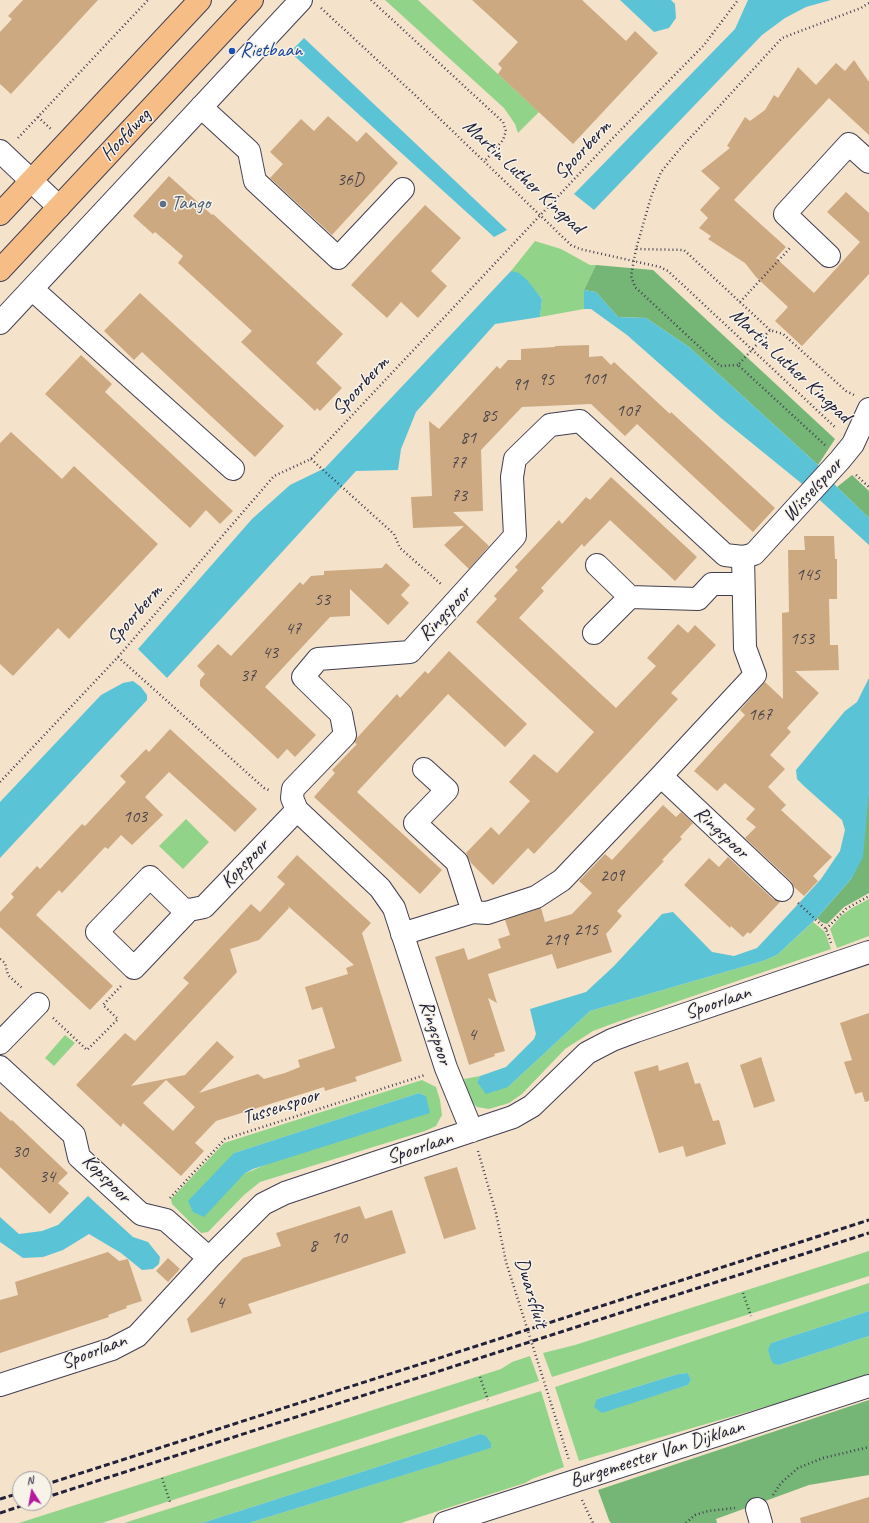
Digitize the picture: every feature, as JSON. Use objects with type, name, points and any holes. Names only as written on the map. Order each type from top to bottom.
[{"type":"main road","name":"Hoofdweg","points":[[0,214],[200,0]]},
{"type":"main road","name":"Hoofdweg","points":[[0,270],[252,0]]},
{"type":"street","name":"Hoofdweg","points":[[0,322],[201,107],[309,2]]},
{"type":"street","points":[[201,107],[249,151],[255,181],[338,258],[403,189]]},
{"type":"street","points":[[829,256],[785,214],[849,144],[869,162]]},
{"type":"street","points":[[2,153],[59,207]]},
{"type":"street","points":[[32,289],[233,469]]},
{"type":"street","name":"Wisselspoor","points":[[742,557],[754,554],[842,457],[863,403]]},
{"type":"street","name":"Ringspoor","points":[[472,1131],[446,1068],[394,908],[380,888],[294,804],[293,789],[345,735],[342,714],[303,677],[318,659],[410,652],[515,536],[512,477],[515,459],[550,425],[580,421],[725,555],[742,557]]},
{"type":"street","points":[[402,934],[473,912],[487,913],[536,897],[562,880],[755,675],[745,648],[742,557]]},
{"type":"street","points":[[597,565],[630,597],[698,599],[712,584],[743,584]]},
{"type":"street","points":[[594,632],[630,597]]},
{"type":"street","points":[[424,769],[447,790],[415,823],[457,862],[473,912]]},
{"type":"street","name":"Ringspoor","points":[[661,776],[782,890]]},
{"type":"street","name":"Kopspoor","points":[[134,968],[189,910],[204,907],[294,804]]},
{"type":"street","points":[[134,968],[96,932],[150,877],[182,908],[189,910]]},
{"type":"street","name":"Spoorlaan","points":[[0,1385],[112,1349],[138,1336],[209,1258],[263,1204],[285,1193],[513,1117],[532,1106],[587,1052],[612,1040],[869,952]]},
{"type":"street","points":[[0,1043],[38,1004]]},
{"type":"street","name":"Kopspoor","points":[[0,1067],[74,1135],[79,1157],[141,1214],[166,1220],[209,1258]]},
{"type":"street","name":"Burgemeester Van Dijklaan","points":[[445,1523],[869,1386]]},
{"type":"path","points":[[2,153],[148,0]]},
{"type":"path","points":[[371,0],[503,122],[506,131],[503,140],[484,162]]},
{"type":"path","name":"Spoorberm","points":[[0,782],[118,657],[274,476],[311,459],[611,140],[704,45],[738,0]]},
{"type":"path","name":"Martin Luther Kingpad","points":[[309,2],[484,162],[571,245],[580,249],[660,267],[668,271],[752,350],[842,457]]},
{"type":"path","points":[[770,330],[738,365],[720,366],[635,287],[631,276],[636,250],[651,197],[661,172],[679,150],[782,38],[861,8],[869,3]]},
{"type":"path","points":[[740,302],[804,233]]},
{"type":"path","points":[[636,250],[684,250],[770,330],[784,334],[846,392],[863,403]]},
{"type":"path","points":[[738,365],[842,457],[869,487]]},
{"type":"path","points":[[311,459],[394,534],[400,548],[458,600]]},
{"type":"path","points":[[118,657],[264,788],[294,804]]},
{"type":"path","points":[[826,929],[846,909],[869,896]]},
{"type":"path","points":[[798,904],[826,929],[838,962]]},
{"type":"path","points":[[0,959],[4,963],[8,975],[87,1050],[118,1019],[103,1005],[126,981],[134,968]]},
{"type":"path","name":"Tussenspoor","points":[[154,1216],[225,1139],[446,1068]]},
{"type":"path","name":"Dwarsfluit","points":[[472,1131],[496,1213],[506,1262],[570,1463]]},
{"type":"path","points":[[743,1293],[751,1316]]},
{"type":"path","points":[[480,1377],[488,1400]]},
{"type":"path","points":[[686,1523],[695,1515],[708,1511],[728,1508],[759,1516],[782,1482],[798,1468],[823,1458],[869,1446]]},
{"type":"path","points":[[162,1478],[170,1502]]},
{"type":"path","points":[[581,1498],[593,1523]]},
{"type":"green space","points":[[385,0],[418,0],[539,112],[518,133],[515,124],[504,108]]},
{"type":"green space","points":[[535,241],[561,249],[590,265],[596,265],[584,290],[584,309],[540,317],[542,298],[511,271]]},
{"type":"green space","points":[[596,265],[653,270],[835,439],[818,465],[689,347],[646,318],[618,317],[596,292],[584,290]]},
{"type":"green space","points":[[852,475],[869,491],[869,518],[837,487]]},
{"type":"green space","points":[[869,792],[869,893],[844,907],[827,924],[821,922],[817,918],[852,878]]},
{"type":"green space","points":[[186,819],[209,842],[183,869],[159,846]]},
{"type":"green space","points":[[869,899],[869,936],[837,948],[830,929],[841,916]]},
{"type":"green space","points":[[813,922],[825,932],[831,949],[593,1031],[565,1049],[522,1094],[509,1103],[489,1109],[477,1107],[469,1101],[464,1079],[480,1076],[477,1082],[508,1087],[590,1011],[763,961],[777,955]]},
{"type":"green space","points":[[65,1035],[75,1043],[54,1066],[45,1058]]},
{"type":"green space","points":[[422,1080],[436,1087],[440,1100],[442,1115],[436,1126],[425,1131],[260,1182],[244,1195],[208,1232],[201,1233],[172,1204],[171,1199],[224,1143]],"holes":[[[419,1093],[426,1096],[244,1174],[234,1153]]]},
{"type":"green space","points":[[869,1251],[869,1276],[552,1377],[543,1353],[575,1345]]},
{"type":"green space","points":[[869,1283],[869,1311],[771,1343],[779,1365],[869,1336],[869,1374],[785,1401],[579,1461],[555,1387]],"holes":[[[688,1373],[691,1380],[688,1385],[602,1412],[597,1399],[678,1374]]]},
{"type":"green space","points":[[530,1356],[539,1381],[102,1523],[19,1523],[501,1369],[512,1362]]},
{"type":"green space","points":[[541,1391],[564,1467],[525,1483],[401,1523],[249,1523],[490,1448],[480,1434],[202,1523],[124,1523]]},
{"type":"green space","points":[[869,1400],[869,1475],[809,1485],[716,1519],[717,1523],[611,1523],[609,1520],[598,1490]]},
{"type":"water","points":[[620,0],[671,0],[675,4],[676,18],[669,28],[654,32]]},
{"type":"water","points":[[748,0],[831,0],[806,7],[785,18],[762,35],[594,210],[574,194],[735,29]]},
{"type":"water","points":[[304,38],[507,230],[494,237],[290,52]]},
{"type":"water","points":[[511,271],[519,273],[527,280],[542,299],[540,317],[495,324],[416,412],[401,449],[398,470],[356,471],[167,678],[138,649],[252,519],[290,485],[325,468]]},
{"type":"water","points":[[584,290],[596,292],[618,317],[646,318],[689,347],[818,465],[837,487],[869,518],[869,545],[801,483],[721,418],[627,335],[591,309],[584,309]]},
{"type":"water","points":[[869,678],[869,792],[863,857],[852,878],[817,918],[777,955],[763,961],[590,1011],[508,1087],[486,1094],[477,1082],[480,1076],[506,1067],[534,1039],[536,1034],[530,1009],[586,992],[614,966],[662,914],[673,912],[712,952],[734,956],[757,948],[800,902],[821,879],[840,851],[845,830],[842,820],[797,779],[796,770],[845,711],[857,702]]},
{"type":"water","points":[[133,681],[141,687],[147,695],[147,700],[0,858],[0,802],[101,695],[123,683]]},
{"type":"water","points":[[419,1093],[426,1096],[430,1113],[253,1169],[244,1174],[204,1217],[193,1212],[188,1201],[234,1153]]},
{"type":"water","points":[[88,1196],[133,1237],[148,1242],[160,1257],[159,1264],[153,1269],[142,1270],[121,1253],[89,1234],[63,1250],[43,1257],[23,1258],[0,1242],[0,1217],[19,1234],[42,1231],[58,1225]]},
{"type":"water","points":[[869,1311],[869,1336],[779,1365],[774,1364],[771,1360],[768,1350],[771,1343]]},
{"type":"water","points":[[688,1373],[691,1380],[688,1385],[602,1413],[594,1407],[597,1399],[678,1374]]},
{"type":"water","points":[[480,1434],[486,1436],[491,1443],[491,1448],[249,1523],[202,1523]]},
{"type":"building","points":[[23,0],[98,0],[11,94],[0,84],[0,32],[12,19],[8,16]]},
{"type":"building","points":[[472,0],[582,0],[626,41],[635,31],[658,53],[573,144],[498,74],[502,68],[498,64],[518,42]]},
{"type":"building","points":[[854,60],[869,82],[869,135],[829,98],[734,200],[786,247],[776,258],[814,293],[860,242],[827,212],[846,192],[869,213],[869,274],[802,346],[775,321],[788,307],[756,277],[745,263],[708,239],[711,236],[699,228],[708,218],[700,210],[720,188],[701,171],[730,148],[727,146],[745,117],[750,121],[765,110],[774,95],[778,98],[798,67],[816,85],[836,63],[845,71]]},
{"type":"building","points":[[328,116],[357,142],[366,132],[398,163],[332,235],[270,178],[283,164],[270,152],[301,119],[314,131]]},
{"type":"building","points":[[169,176],[212,215],[213,214],[343,334],[316,363],[342,388],[320,411],[317,408],[315,411],[241,342],[252,331],[178,263],[183,256],[155,232],[153,234],[133,216]]},
{"type":"building","points":[[425,205],[461,238],[431,271],[447,286],[418,318],[401,302],[387,318],[351,285]]},
{"type":"building","points":[[140,293],[284,426],[255,457],[142,352],[134,360],[104,331]]},
{"type":"building","points":[[589,345],[589,357],[602,356],[611,365],[614,362],[670,414],[671,412],[775,508],[753,532],[637,424],[625,436],[591,404],[522,407],[481,450],[483,511],[453,512],[489,546],[469,569],[444,545],[464,526],[413,528],[411,497],[432,496],[429,421],[439,429],[497,366],[500,369],[508,360],[521,360],[521,349]]},
{"type":"building","points":[[81,355],[112,384],[105,392],[233,511],[220,524],[206,510],[190,528],[45,394]]},
{"type":"building","points":[[11,432],[62,479],[74,466],[158,544],[69,639],[58,628],[13,676],[0,664],[0,443]]},
{"type":"building","points":[[611,477],[697,557],[675,581],[610,520],[584,547],[582,544],[541,588],[544,591],[519,618],[616,708],[656,666],[647,658],[678,624],[688,633],[695,625],[716,645],[671,693],[678,699],[655,724],[534,854],[528,848],[493,885],[471,863],[466,853],[491,827],[499,835],[530,801],[509,782],[534,754],[557,773],[594,732],[476,622],[497,599],[494,596],[518,570],[515,567],[559,520],[562,524],[586,497],[590,500]]},
{"type":"building","points":[[804,536],[834,536],[835,559],[837,559],[837,599],[829,599],[830,645],[838,645],[839,670],[795,671],[819,693],[787,728],[791,732],[770,755],[785,769],[768,787],[786,805],[781,810],[832,857],[813,876],[818,881],[804,896],[794,887],[791,881],[745,838],[756,827],[746,819],[755,809],[725,783],[717,791],[694,771],[745,715],[740,710],[765,682],[783,699],[782,613],[789,612],[788,550],[805,550]]},
{"type":"building","points":[[386,563],[410,585],[401,595],[409,603],[388,625],[350,589],[350,616],[330,617],[265,687],[316,735],[295,757],[287,749],[278,759],[200,686],[200,680],[205,674],[197,666],[218,644],[231,656],[300,582],[303,585],[311,576],[324,575],[324,571],[382,568]]},
{"type":"building","points":[[449,651],[527,724],[505,747],[448,694],[357,792],[442,870],[420,894],[314,797],[335,773],[332,770],[357,744],[355,743],[357,738],[397,694],[400,698],[425,671],[428,674]]},
{"type":"building","points":[[170,729],[257,809],[235,832],[169,772],[145,797],[163,815],[132,845],[121,835],[108,849],[105,847],[62,893],[59,890],[36,915],[113,986],[90,1010],[0,927],[0,912],[14,897],[11,894],[37,866],[40,869],[82,824],[85,826],[126,782],[120,776],[146,749],[149,752]]},
{"type":"building","points":[[663,805],[676,817],[681,812],[693,823],[680,837],[682,839],[662,860],[664,861],[617,911],[622,916],[606,934],[612,952],[557,969],[552,954],[488,974],[497,1003],[488,998],[505,1051],[469,1065],[435,957],[464,948],[468,960],[501,948],[498,939],[510,935],[505,920],[541,908],[545,922],[572,914],[592,893],[579,881],[605,854],[612,860]]},
{"type":"building","points":[[297,855],[371,923],[362,933],[402,1061],[355,1077],[357,1081],[325,1091],[324,1087],[216,1121],[195,1143],[204,1151],[181,1176],[123,1123],[121,1127],[76,1085],[125,1033],[135,1041],[189,983],[183,978],[251,904],[260,912],[285,884],[277,877]],"holes":[[[288,906],[354,965],[346,968],[348,974],[305,987],[312,1010],[322,1007],[335,1048],[298,1060],[300,1067],[285,1073],[264,1079],[258,1074],[199,1093],[234,1057],[217,1041],[185,1075],[131,1086],[237,972],[230,949],[259,940],[289,908]],[[166,1080],[195,1107],[173,1131],[143,1103]]]},
{"type":"building","points":[[728,857],[773,899],[780,902],[750,934],[748,932],[743,937],[731,926],[730,928],[684,885],[709,858],[719,867]]},
{"type":"building","points":[[869,1013],[869,1101],[865,1102],[862,1092],[855,1094],[844,1062],[852,1060],[840,1023]]},
{"type":"building","points":[[761,1057],[775,1101],[754,1108],[740,1065]]},
{"type":"building","points":[[688,1062],[695,1084],[700,1083],[713,1121],[719,1120],[726,1144],[686,1157],[683,1146],[659,1153],[634,1072],[658,1065],[659,1071]]},
{"type":"building","points":[[0,1111],[11,1121],[12,1120],[68,1173],[58,1183],[69,1193],[50,1214],[0,1167]]},
{"type":"building","points":[[457,1167],[476,1229],[444,1239],[424,1177]]},
{"type":"building","points":[[360,1206],[365,1219],[392,1210],[406,1253],[248,1304],[252,1313],[191,1333],[187,1319],[243,1258],[281,1246],[276,1233]]},
{"type":"building","points":[[108,1252],[119,1261],[128,1259],[142,1301],[126,1306],[127,1308],[108,1315],[109,1317],[0,1353],[0,1300],[18,1295],[15,1282]]},
{"type":"building","points":[[168,1258],[180,1269],[168,1282],[156,1271]]},
{"type":"building","points":[[869,1497],[869,1523],[801,1523],[800,1518]]},
{"type":"railway","points":[[52,1482],[869,1220]]},
{"type":"railway","points":[[52,1495],[869,1233]]},
{"type":"railway","points":[[0,1499],[12,1495]]},
{"type":"railway","points":[[0,1513],[12,1509]]},
{"type":"place","name":"Rietbaan","points":[[232,51]]},
{"type":"place","name":"Tango","points":[[163,204]]}]
